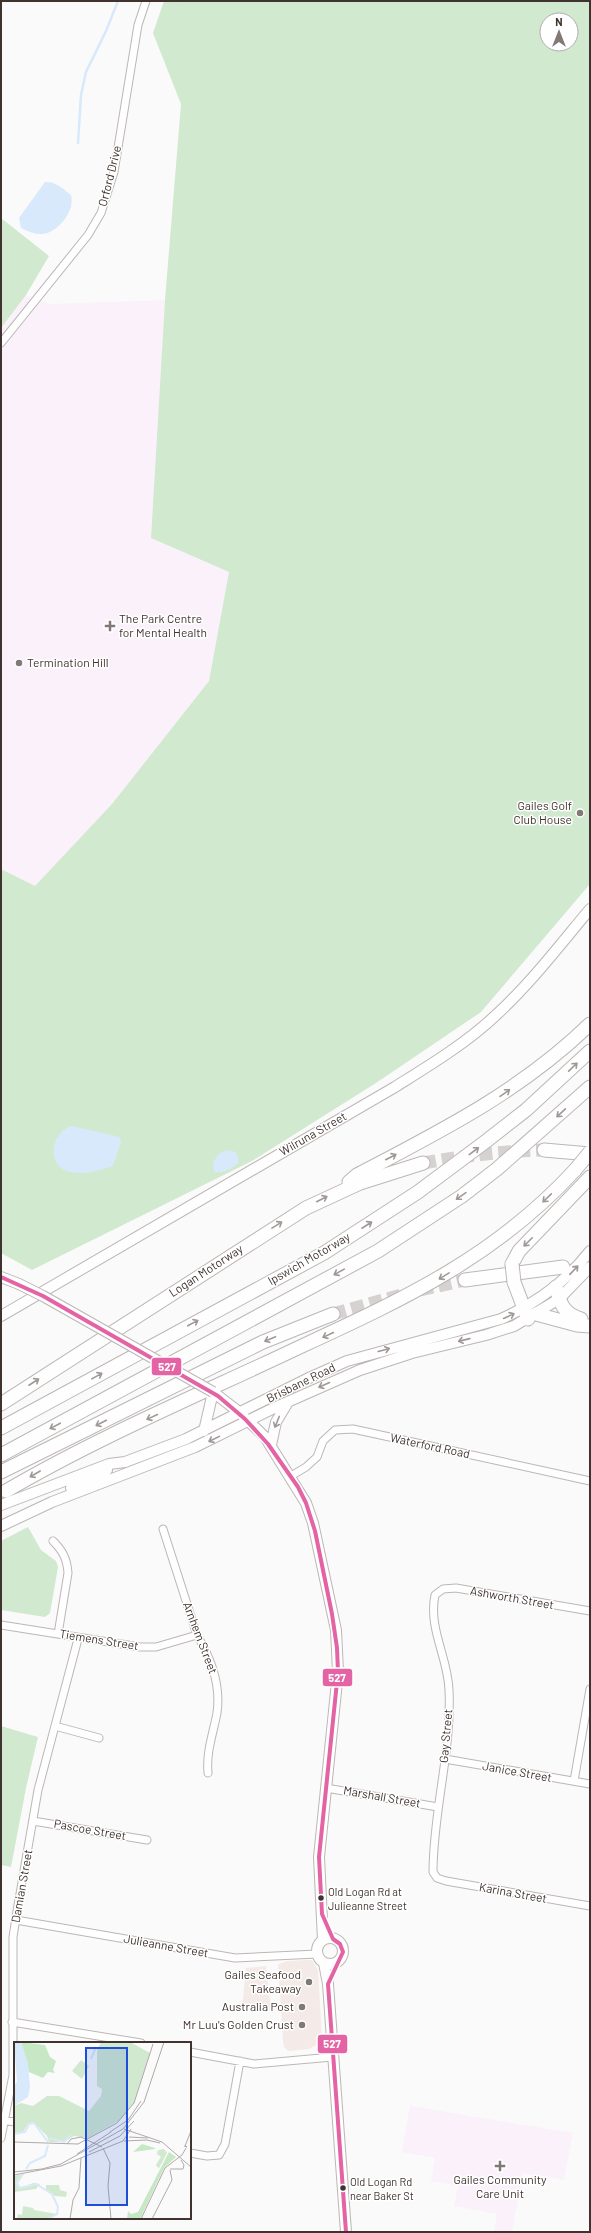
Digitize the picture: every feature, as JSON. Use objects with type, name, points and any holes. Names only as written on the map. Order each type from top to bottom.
[{"type":"highway","points":[[339,1192],[357,1175],[442,1131],[501,1096],[550,1060],[590,1024]]},
{"type":"highway","name":"Ipswich Motorway","points":[[1,1428],[324,1253],[418,1192],[474,1151],[526,1110],[590,1051]]},
{"type":"highway","name":"Ipswich Motorway","points":[[1,1455],[378,1251],[456,1200],[498,1169],[590,1087]]},
{"type":"highway","points":[[544,1150],[590,1153]]},
{"type":"highway","points":[[6,1491],[68,1456],[428,1285],[487,1248],[516,1227],[590,1153]]},
{"type":"highway","name":"Logan Motorway","points":[[1,1404],[282,1222],[339,1192],[379,1176],[423,1163]]},
{"type":"highway","points":[[590,1177],[519,1251],[512,1264],[514,1282],[529,1314],[577,1325],[590,1325]]},
{"type":"highway","points":[[465,1280],[563,1267]]},
{"type":"highway","points":[[557,1293],[568,1314],[590,1325]]},
{"type":"highway","points":[[1,1472],[263,1342],[333,1314]]},
{"type":"main road","name":"Wilruna Street","points":[[1,1316],[395,1087],[444,1056],[494,1017],[537,973],[590,909]]},
{"type":"main road","name":"Brisbane Road","points":[[557,1293],[570,1274],[590,1251]]},
{"type":"main road","name":"Brisbane Road","points":[[1,1526],[52,1502],[195,1448],[337,1379],[387,1361],[486,1335],[529,1314],[590,1268]]},
{"type":"main road","points":[[1,1277],[20,1284],[43,1296],[215,1396],[239,1412],[271,1445],[306,1503],[313,1523],[336,1630],[338,1672],[319,1857],[323,1940]]},
{"type":"main road","name":"Brisbane Road","points":[[1,1505],[109,1464],[125,1462],[204,1431],[239,1412],[347,1361],[375,1352],[529,1314]]},
{"type":"main road","points":[[204,1431],[215,1396]]},
{"type":"main road","points":[[271,1445],[276,1422],[288,1402]]},
{"type":"main road","points":[[1,1518],[125,1462]]},
{"type":"main road","points":[[322,1914],[333,1939],[342,1948],[342,1956],[336,1962],[328,1984]]},
{"type":"main road","points":[[333,1939],[323,1940],[318,1945],[317,1954],[324,1963],[328,1984],[332,2057],[346,2232]]},
{"type":"main road","points":[[324,1963],[336,1962]]},
{"type":"street","name":"Orford Drive","points":[[1,343],[88,235],[101,213],[114,172],[138,25],[146,1]]},
{"type":"street","name":"Waterford Road","points":[[291,1476],[306,1467],[317,1457],[323,1441],[335,1430],[352,1428],[590,1481]]},
{"type":"street","name":"Arnhem Street","points":[[163,1529],[196,1635],[216,1677],[218,1692],[217,1712],[207,1760],[208,1773]]},
{"type":"street","points":[[53,1541],[62,1550],[67,1562],[68,1573],[58,1634]]},
{"type":"street","name":"Ashworth Street","points":[[435,1595],[443,1589],[456,1588],[590,1611]]},
{"type":"street","name":"Gay Street","points":[[435,1595],[432,1611],[449,1688],[445,1759],[438,1807],[433,1860],[433,1872],[438,1878]]},
{"type":"street","name":"Tiemens Street","points":[[1,1625],[125,1646],[156,1647],[196,1635]]},
{"type":"street","name":"Damian Street","points":[[1,2138],[12,2075],[13,1937],[38,1790],[78,1638]]},
{"type":"street","points":[[574,1781],[590,1689]]},
{"type":"street","points":[[55,1726],[99,1738]]},
{"type":"street","name":"Janice Street","points":[[445,1759],[590,1784]]},
{"type":"street","name":"Marshall Street","points":[[326,1788],[438,1807]]},
{"type":"street","name":"Pascoe Street","points":[[33,1821],[147,1840]]},
{"type":"street","name":"Karina Street","points":[[438,1878],[446,1881],[590,1906]]},
{"type":"street","name":"Julieanne Street","points":[[16,1920],[235,1958],[317,1954]]},
{"type":"street","points":[[12,2022],[135,2042]]},
{"type":"street","points":[[191,2052],[254,2064],[332,2057]]},
{"type":"street","points":[[191,2153],[207,2156],[219,2155],[225,2144],[240,2061]]},
{"type":"street","points":[[3,2120],[14,2122]]},
{"type":"shaded area","name":"The Park Centre for Mental Health","points":[[26,295],[50,304],[165,300],[151,538],[229,572],[209,681],[112,804],[35,886],[1,869],[1,328]]},
{"type":"shaded area","points":[[312,1960],[318,1970],[322,2038],[318,2044],[309,2049],[288,2051],[284,2047],[283,2041],[278,1964],[288,1961]]},
{"type":"shaded area","points":[[266,1966],[271,2009],[242,2010],[246,1968]]},
{"type":"shaded area","name":"Gailes Community Care Unit","points":[[410,2106],[573,2133],[564,2180],[523,2173],[512,2232],[494,2232],[497,2214],[454,2206],[458,2186],[431,2181],[435,2158],[402,2152]]},
{"type":"green space","points":[[164,1],[590,1],[590,884],[481,1012],[376,1083],[252,1161],[32,1270],[1,1253],[1,869],[35,886],[112,804],[209,681],[229,572],[151,538],[165,300],[181,104],[153,33]]},
{"type":"green space","points":[[1,218],[49,256],[26,295],[1,328]]},
{"type":"green space","points":[[28,1527],[41,1550],[56,1561],[58,1567],[50,1613],[45,1617],[1,1610],[1,1541]]},
{"type":"green space","points":[[1,1726],[38,1737],[26,1788],[11,1867],[1,1865]]},
{"type":"water","points":[[45,182],[56,184],[71,195],[72,199],[70,211],[60,225],[50,232],[40,234],[21,228],[19,218]]},
{"type":"water","points":[[72,1126],[120,1137],[121,1142],[113,1166],[84,1173],[67,1171],[61,1168],[56,1162],[54,1156],[55,1141],[65,1129]]},
{"type":"water","points":[[226,1150],[236,1152],[239,1162],[228,1170],[214,1172],[213,1162],[219,1154]]},
{"type":"waterway","points":[[78,143],[81,95],[86,72],[106,31],[118,1]]},
{"type":"tunnel","points":[[423,1163],[483,1154],[544,1150]]},
{"type":"tunnel","points":[[420,1290],[465,1280]]},
{"type":"tunnel","points":[[333,1314],[401,1295]]},
{"type":"transit line","name":"527","points":[[1,1277],[43,1296],[218,1396],[245,1419],[268,1444],[298,1487],[306,1503],[315,1531],[332,1614],[337,1648],[338,1672],[319,1857],[322,1914],[333,1939],[340,1944],[343,1952],[328,1984],[346,2232]]},
{"type":"place","name":"The Park Centre for Mental Health","points":[[110,626]]},
{"type":"place","name":"Termination Hill","points":[[19,663]]},
{"type":"place","name":"Gailes Golf Club House","points":[[580,813]]},
{"type":"place","name":"Old Logan Rd at Julieanne Street","points":[[321,1898]]},
{"type":"place","name":"Gailes Seafood Takeaway","points":[[309,1982]]},
{"type":"place","name":"Australia Post","points":[[302,2007]]},
{"type":"place","name":"Mr Luu's Golden Crust","points":[[302,2025]]},
{"type":"place","name":"Gailes Community Care Unit","points":[[500,2166]]},
{"type":"place","name":"Old Logan Rd near Baker St","points":[[343,2188]]}]
